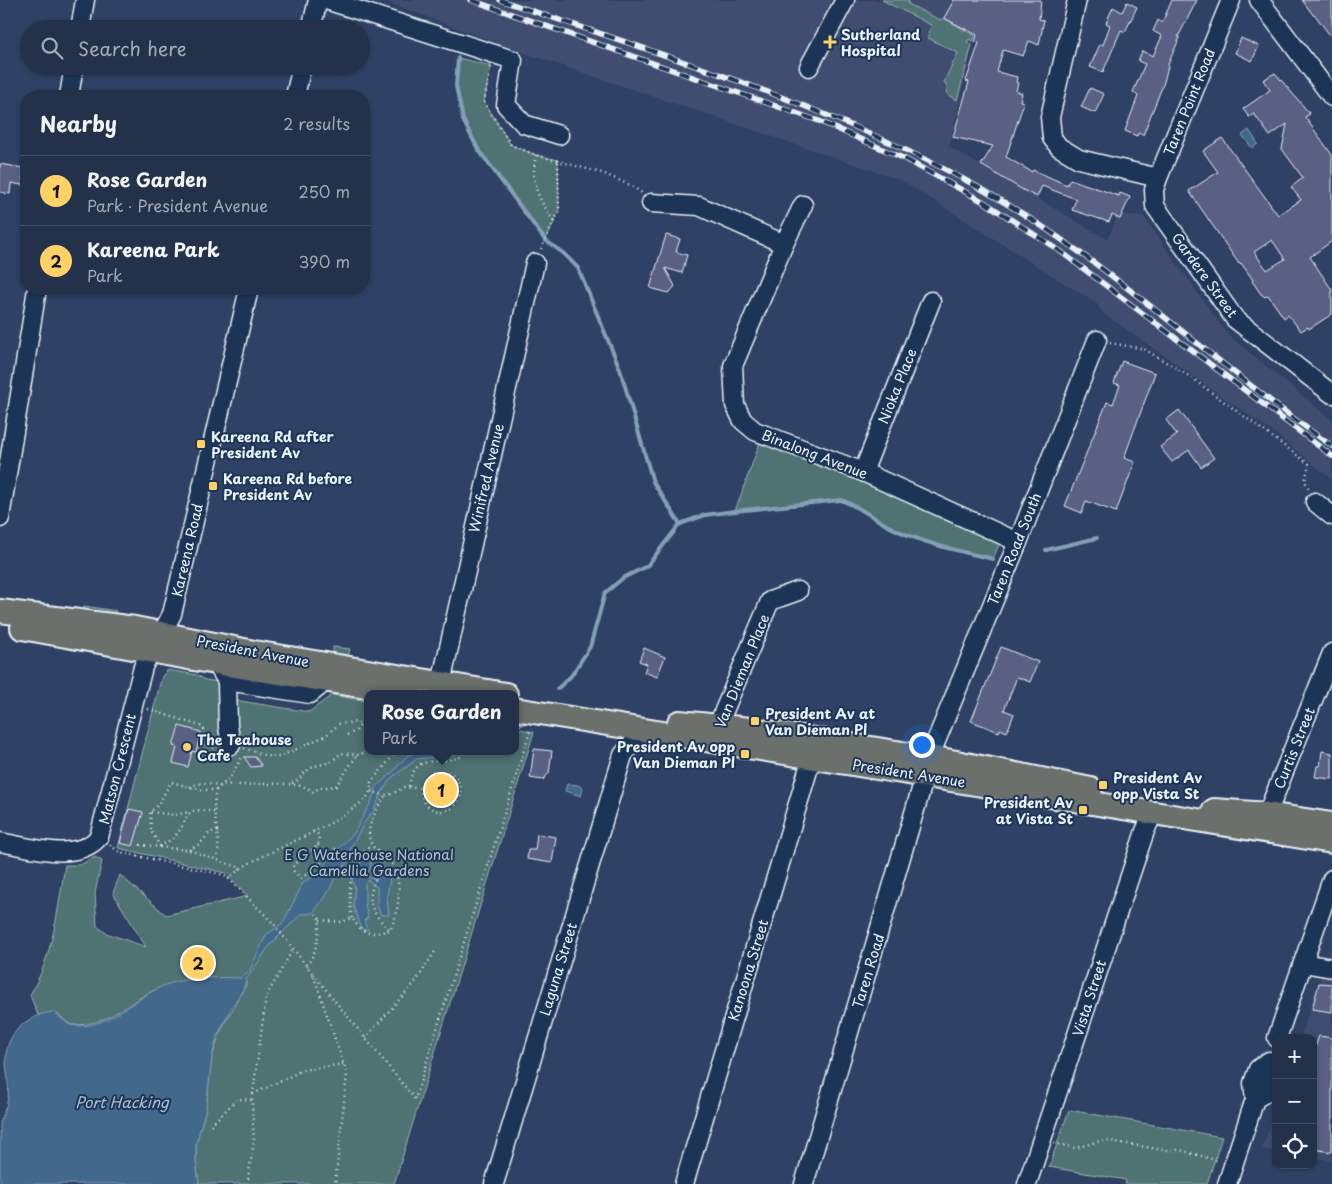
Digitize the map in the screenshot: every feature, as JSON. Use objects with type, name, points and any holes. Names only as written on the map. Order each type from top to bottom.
[{"type":"main road","name":"President Avenue","points":[[0,611],[79,620],[157,642],[222,672],[326,681],[384,690]]},
{"type":"main road","name":"President Avenue","points":[[0,624],[254,652],[441,688],[463,690]]},
{"type":"main road","name":"President Avenue","points":[[519,696],[659,720],[812,757],[927,767],[1005,770],[1127,796],[1195,808],[1263,823],[1332,842]]},
{"type":"main road","name":"President Avenue","points":[[525,711],[644,730],[716,733],[927,767],[1153,813],[1263,823],[1332,824]]},
{"type":"street","points":[[82,20],[85,0]]},
{"type":"street","points":[[313,20],[318,0]]},
{"type":"street","points":[[326,0],[513,60],[506,105],[524,124],[559,134]]},
{"type":"street","points":[[1077,0],[1050,117],[1052,138],[1064,150],[1079,159],[1158,178]]},
{"type":"street","name":"Taren Point Road","points":[[1155,206],[1154,190],[1158,178],[1231,0]]},
{"type":"street","points":[[1259,0],[1332,97]]},
{"type":"street","points":[[809,68],[849,1]]},
{"type":"street","points":[[70,90],[72,75]]},
{"type":"street","points":[[296,90],[300,75]]},
{"type":"street","points":[[651,203],[699,206],[784,244]]},
{"type":"street","name":"Binalong Avenue","points":[[802,205],[733,366],[735,405],[743,420],[755,431],[862,472],[1018,542]]},
{"type":"street","name":"Gardere Street","points":[[1155,206],[1235,319],[1332,394]]},
{"type":"street","name":"Winifred Avenue","points":[[441,688],[535,263]]},
{"type":"street","points":[[0,518],[37,295]]},
{"type":"street","name":"Kareena Road","points":[[157,642],[172,617],[248,295]]},
{"type":"street","name":"Nioka Place","points":[[862,472],[931,301]]},
{"type":"street","name":"Taren Road South","points":[[927,767],[1097,340]]},
{"type":"street","points":[[1315,502],[1332,516]]},
{"type":"street","name":"Van Dieman Place","points":[[716,733],[770,601],[798,591]]},
{"type":"street","name":"Matson Crescent","points":[[0,842],[74,850],[89,846],[99,837],[143,667],[157,642]]},
{"type":"street","name":"Curtis Street","points":[[1263,823],[1332,653]]},
{"type":"street","points":[[222,672],[228,726],[236,752]]},
{"type":"street","points":[[607,723],[617,738],[623,755]]},
{"type":"street","name":"Laguna Street","points":[[494,1184],[623,755],[644,730]]},
{"type":"street","name":"Kanoona Street","points":[[684,1184],[812,757]]},
{"type":"street","name":"Taren Road","points":[[804,1184],[927,767]]},
{"type":"street","name":"Vista Street","points":[[1027,1184],[1145,830],[1153,813]]},
{"type":"street","points":[[1278,1034],[1332,879]]},
{"type":"street","points":[[1303,963],[1332,968]]},
{"type":"street","points":[[1227,1184],[1255,1099],[1253,1083],[1258,1069],[1269,1061],[1272,1052]]},
{"type":"path","points":[[536,155],[532,174],[535,190],[554,222]]},
{"type":"path","points":[[545,242],[559,211],[558,160]]},
{"type":"path","points":[[1097,340],[1144,349],[1189,376],[1292,450],[1309,464],[1305,481],[1315,502]]},
{"type":"path","points":[[148,709],[202,727],[204,730],[200,745],[267,756],[279,756],[326,736],[340,724],[349,722],[364,726]]},
{"type":"path","points":[[519,732],[525,711]]},
{"type":"path","points":[[347,735],[356,731],[361,724]]},
{"type":"path","points":[[224,784],[236,752]]},
{"type":"path","points":[[291,783],[309,788],[312,793],[319,788],[336,786],[357,755],[364,752]]},
{"type":"path","points":[[217,858],[220,845],[214,812],[216,790],[220,786],[224,784],[240,786],[291,783],[300,780],[309,770],[336,760],[341,753],[357,755]]},
{"type":"path","points":[[228,879],[241,868],[345,813],[365,799],[370,791],[370,782],[394,755]]},
{"type":"path","points":[[409,786],[411,775],[417,765],[430,760],[444,761],[456,759],[460,755]]},
{"type":"path","points":[[106,842],[119,852],[225,875],[273,924],[415,1100],[513,755]]},
{"type":"path","points":[[442,772],[448,773],[458,782],[460,794],[455,805],[443,811],[425,804],[421,788],[425,779],[430,774],[442,772]]},
{"type":"path","points":[[150,812],[157,806],[171,782],[178,782],[189,787],[216,790]]},
{"type":"path","points":[[189,787],[197,784],[212,783],[220,786]]},
{"type":"path","points":[[390,930],[397,916],[397,876],[392,864],[371,845],[369,830],[372,820],[385,796],[409,786],[421,788]]},
{"type":"path","points":[[370,791],[385,796]]},
{"type":"path","points":[[150,812],[175,815],[195,809],[214,812]]},
{"type":"path","points":[[150,812],[151,831],[160,846]]},
{"type":"path","points":[[160,846],[174,837],[189,812]]},
{"type":"path","points":[[313,830],[319,835],[318,844],[322,850],[329,854]]},
{"type":"path","points":[[188,850],[200,844],[210,832],[218,831]]},
{"type":"path","points":[[318,844],[293,865],[294,871],[301,878],[316,868],[336,848]]},
{"type":"path","points":[[140,845],[188,850],[217,858],[241,868]]},
{"type":"path","points":[[371,845],[363,852],[353,870],[348,895],[352,918],[360,930],[373,934],[390,930]]},
{"type":"path","points":[[384,856],[371,887],[370,899],[374,913],[390,930]]},
{"type":"path","points":[[307,966],[315,954],[320,920],[316,914]]},
{"type":"path","points":[[320,920],[342,922],[352,918]]},
{"type":"path","points":[[247,1184],[254,1142],[252,1100],[266,997],[293,949]]},
{"type":"path","points":[[365,1038],[417,980],[436,950]]},
{"type":"path","points":[[313,974],[344,1064],[347,1086],[335,1184]]},
{"type":"path","points":[[253,1094],[303,1070],[344,1064]]},
{"type":"path","points":[[211,1125],[237,1099],[252,1100]]},
{"type":"path","points":[[1040,1149],[1051,1142],[1075,1148],[1100,1141],[1110,1141],[1163,1150],[1180,1150],[1218,1161]]},
{"type":"shaded area","points":[[382,0],[983,0],[949,147],[1107,239],[1119,214],[1143,216],[1227,334],[1332,420],[1332,479],[1274,433],[1103,313],[1097,304],[901,180],[527,54]]},
{"type":"shaded area","points":[[1332,944],[1332,1161],[1317,1158],[1317,1034],[1301,1034]]},
{"type":"shaded area","points":[[1272,1120],[1272,1150],[1262,1149]]},
{"type":"green space","points":[[882,0],[909,0],[908,4],[940,20],[944,18],[975,36],[973,41],[969,39],[967,42],[972,45],[957,100],[948,95],[944,82],[958,53],[928,38],[931,25]]},
{"type":"green space","points":[[458,58],[491,66],[484,102],[511,145],[536,155],[558,160],[559,211],[547,238],[526,215],[500,181],[467,131],[462,119],[458,96]]},
{"type":"green space","points":[[763,434],[1003,535],[993,559],[927,542],[892,528],[859,507],[841,500],[735,511]]},
{"type":"green space","points":[[84,606],[116,611],[113,618],[83,613]]},
{"type":"green space","points":[[333,647],[350,649],[348,657],[333,655]]},
{"type":"green space","name":"E G Waterhouse National Camellia Gardens","points":[[168,670],[197,675],[205,680],[219,682],[227,699],[309,712],[332,695],[364,700],[364,755],[519,755],[519,729],[534,732],[394,1184],[199,1184],[196,1144],[206,1108],[212,1057],[221,1030],[246,985],[246,980],[211,978],[178,982],[159,988],[97,1022],[71,1025],[57,1014],[38,1015],[30,995],[38,980],[54,932],[65,865],[80,865],[95,857],[102,861],[95,893],[97,926],[106,933],[146,947],[113,893],[120,875],[166,915],[248,896],[226,873],[118,848],[162,676]]},
{"type":"green space","points":[[1069,1110],[1222,1137],[1207,1184],[1125,1184],[1126,1180],[1049,1167]]},
{"type":"water","points":[[1249,130],[1258,144],[1252,148],[1242,135]]},
{"type":"water","name":"Port Hacking","points":[[452,755],[417,759],[390,779],[374,810],[364,823],[351,847],[345,865],[339,872],[354,874],[364,856],[366,854],[370,855],[371,866],[366,875],[369,878],[376,879],[385,872],[389,873],[387,898],[389,915],[381,915],[377,905],[377,887],[368,880],[365,883],[365,904],[368,917],[364,921],[368,930],[362,929],[353,906],[355,888],[350,875],[337,875],[326,896],[313,913],[301,914],[270,945],[246,980],[243,990],[231,1008],[217,1037],[212,1057],[206,1108],[196,1144],[199,1184],[0,1184],[0,1123],[7,1104],[8,1092],[6,1055],[11,1038],[16,1031],[36,1016],[53,1012],[71,1025],[84,1026],[96,1023],[108,1019],[154,990],[174,982],[193,979],[241,978],[249,972],[266,935],[283,923],[303,883],[320,871],[354,833],[371,802],[377,786],[407,756]]},
{"type":"water","points":[[567,784],[578,785],[583,788],[581,796],[565,791]]},
{"type":"building","points":[[954,0],[1041,0],[1039,19],[1044,20],[1039,45],[1029,41],[1023,56],[1003,50],[997,72],[1017,77],[1016,91],[1022,93],[1020,101],[1024,102],[1006,157],[1032,172],[1033,170],[1067,185],[1070,179],[1119,196],[1120,193],[1130,197],[1120,219],[1112,215],[1109,222],[1072,210],[1076,199],[1042,186],[1037,197],[981,165],[993,146],[953,137],[969,82],[966,81],[979,43],[975,42],[977,35],[944,18]]},
{"type":"building","points":[[1172,0],[1197,0],[1178,37],[1180,37],[1143,135],[1138,133],[1137,136],[1125,131],[1138,96],[1133,92],[1145,64],[1138,61],[1142,51],[1153,56],[1162,36],[1153,31],[1158,20],[1162,23]]},
{"type":"building","points":[[1302,0],[1332,0],[1332,38],[1315,15]]},
{"type":"building","points":[[1127,2],[1137,7],[1125,32],[1121,30],[1103,72],[1090,67],[1100,44],[1103,45],[1110,25],[1106,23],[1113,7],[1122,12]]},
{"type":"building","points":[[1241,38],[1259,46],[1252,61],[1235,53]]},
{"type":"building","points":[[1275,73],[1310,114],[1305,117],[1332,155],[1332,241],[1310,257],[1332,290],[1332,314],[1309,329],[1308,327],[1301,331],[1288,315],[1284,318],[1268,295],[1265,297],[1261,294],[1189,191],[1218,172],[1203,151],[1222,138],[1278,215],[1301,200],[1291,187],[1303,178],[1282,149],[1287,124],[1270,136],[1254,114],[1249,117],[1243,109],[1270,90],[1263,80]],"holes":[[[1272,240],[1285,259],[1267,270],[1254,252]]]},
{"type":"building","points":[[1090,88],[1104,94],[1095,113],[1081,107]]},
{"type":"building","points":[[0,164],[20,167],[20,185],[11,183],[10,194],[0,192]]},
{"type":"building","points":[[666,235],[680,239],[676,252],[687,255],[682,273],[665,268],[675,286],[669,293],[650,288]]},
{"type":"building","points":[[1122,361],[1155,373],[1124,458],[1135,462],[1116,512],[1086,501],[1082,513],[1065,506],[1107,402],[1113,404],[1120,385],[1114,383]]},
{"type":"building","points":[[1179,410],[1214,458],[1201,467],[1189,450],[1172,462],[1160,447],[1177,435],[1166,420]]},
{"type":"building","points":[[1001,647],[1038,662],[1030,682],[1017,677],[1004,710],[1014,714],[1007,732],[1000,729],[999,732],[971,721]]},
{"type":"building","points":[[644,648],[665,657],[657,677],[644,672],[647,664],[639,661]]},
{"type":"building","name":"The Teahouse Cafe","points":[[179,726],[201,732],[196,752],[192,751],[188,767],[173,763],[177,747],[173,746]]},
{"type":"building","points":[[534,749],[552,751],[549,773],[543,780],[530,778]]},
{"type":"building","points":[[1322,751],[1332,753],[1332,779],[1315,777],[1317,766],[1320,766]]},
{"type":"building","points":[[244,757],[255,757],[262,766],[251,767]]},
{"type":"building","points":[[129,809],[143,812],[133,846],[120,843]]},
{"type":"building","points":[[537,834],[556,837],[552,863],[527,859],[528,850],[535,850]]},
{"type":"building","points":[[1319,983],[1332,984],[1332,1012],[1312,1009]]},
{"type":"building","points":[[1319,1036],[1332,1038],[1332,1152],[1317,1150],[1317,1042]]},
{"type":"waterway","points":[[458,58],[456,86],[463,120],[478,149],[545,240],[563,253],[578,268],[620,369],[653,482],[680,524]]},
{"type":"waterway","points":[[557,689],[571,676],[590,647],[605,593],[623,578],[647,566],[680,524],[705,515],[841,500],[904,534],[993,559]]},
{"type":"waterway","points":[[1046,550],[1097,538]]},
{"type":"waterway","points":[[519,725],[528,721]]},
{"type":"railway","points":[[471,0],[819,121],[903,158],[984,202],[1060,251],[1332,456]]},
{"type":"railway","points":[[500,0],[685,62],[808,108],[927,160],[985,191],[1031,219],[1119,281],[1246,382],[1332,446]]},
{"type":"place","name":"Sutherland Hospital","points":[[830,42]]},
{"type":"place","name":"Kareena Rd after President Av","points":[[201,444]]},
{"type":"place","name":"Kareena Rd before President Av","points":[[213,486]]},
{"type":"place","name":"President Av at Van Dieman Pl","points":[[755,721]]},
{"type":"place","name":"The Teahouse Cafe","points":[[187,747]]},
{"type":"place","name":"President Av opp Van Dieman Pl","points":[[745,754]]},
{"type":"place","name":"President Av opp Vista St","points":[[1103,785]]},
{"type":"place","name":"Rose Garden","points":[[441,790]]},
{"type":"place","name":"President Av at Vista St","points":[[1083,810]]},
{"type":"place","name":"Kareena Park","points":[[198,963]]}]
